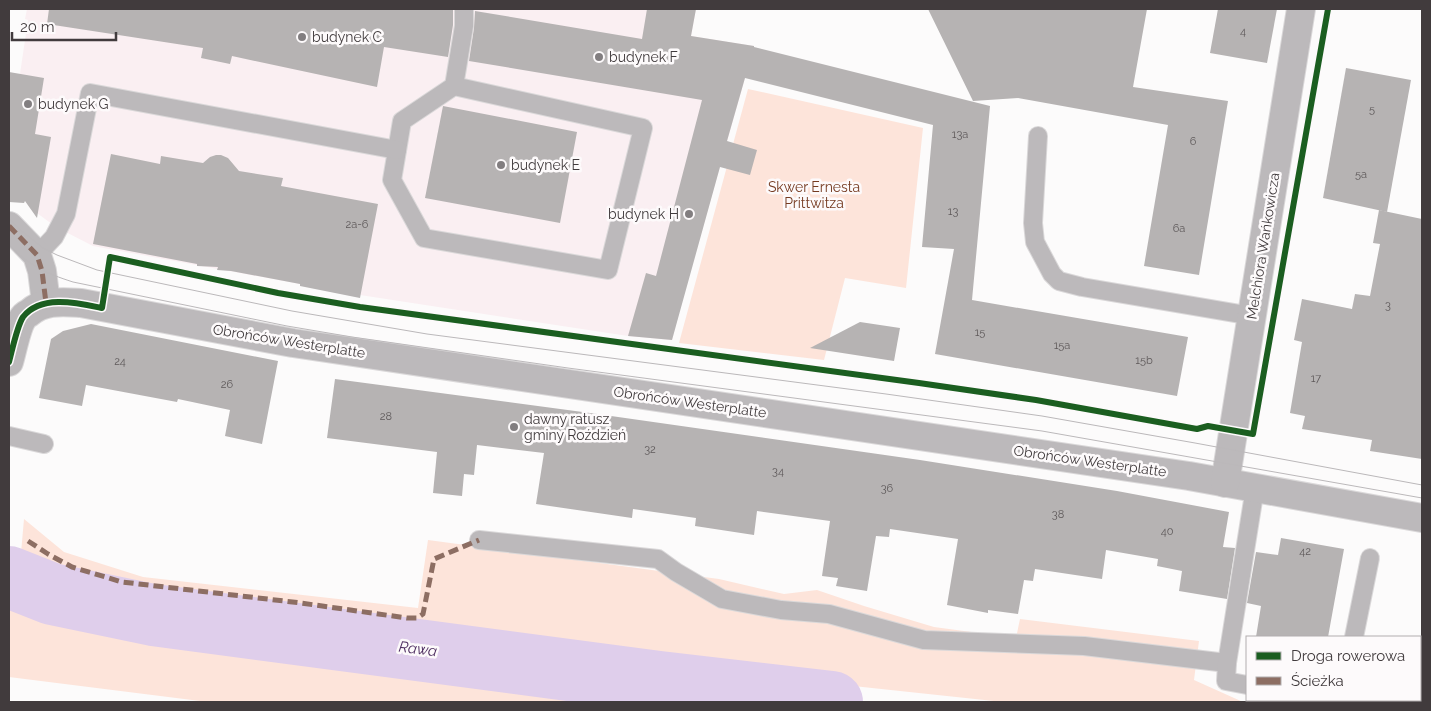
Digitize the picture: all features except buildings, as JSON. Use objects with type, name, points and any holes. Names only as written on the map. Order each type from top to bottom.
[{"type":"street","name":"Melchiora Wańkowicza","points":[[1226,483],[1301,9]]},
{"type":"street","points":[[9,226],[37,254],[42,271],[46,303],[34,309],[23,318],[9,362]]},
{"type":"street","name":"Obrońców Westerplatte","points":[[46,303],[81,303],[293,343],[1169,473],[1422,518]]},
{"type":"lane","points":[[454,86],[464,26],[464,9]]},
{"type":"lane","points":[[454,86],[643,128],[608,270],[424,238],[392,180],[402,121],[454,86]]},
{"type":"lane","points":[[37,254],[54,237],[66,214],[90,93],[397,150]]},
{"type":"lane","points":[[1038,136],[1032,223],[1035,242],[1052,274],[1059,282],[1252,316]]},
{"type":"lane","points":[[9,436],[44,444]]},
{"type":"lane","points":[[1246,685],[1226,680],[1227,663],[1255,488]]},
{"type":"lane","points":[[479,540],[658,559],[722,599],[781,610],[829,614],[924,640],[1084,646],[1227,663]]},
{"type":"lane","points":[[1354,636],[1370,558]]},
{"type":"shaded area","points":[[27,9],[696,9],[691,36],[754,46],[672,340],[628,336],[360,295],[93,246],[56,227],[30,208],[9,179],[9,142],[28,20],[25,19]]},
{"type":"green space","name":"Skwer Ernesta Prittwitza","points":[[748,89],[923,128],[906,288],[845,278],[824,360],[679,343]]},
{"type":"green space","points":[[24,519],[64,552],[143,577],[418,608],[428,540],[719,579],[784,594],[817,590],[934,627],[1016,638],[1020,619],[1199,641],[1194,680],[1243,702],[1003,702],[704,670],[148,595],[86,582],[21,553]]},
{"type":"green space","points":[[9,604],[69,626],[235,651],[639,702],[208,702],[9,677]]},
{"type":"waterway","name":"Rawa","points":[[9,577],[52,594],[153,615],[659,682],[832,702]]},
{"type":"tram line","points":[[9,219],[43,248],[97,270],[292,311],[427,334],[1042,416],[1422,485]]},
{"type":"tram line","points":[[9,245],[38,268],[73,282],[287,326],[568,368],[1042,431],[1422,498]]},
{"type":"marked path","points":[[9,226],[37,255],[42,271],[46,303]]},
{"type":"marked path","points":[[28,541],[72,567],[122,582],[417,618],[423,614],[434,559],[479,540]]},
{"type":"cycle path","points":[[9,362],[21,321],[31,310],[40,305],[60,302],[102,308],[110,257],[278,293],[360,307],[919,383],[1036,400],[1197,429],[1208,426],[1253,434],[1328,9]]},
{"type":"place","name":"budynek C","points":[[302,37]]},
{"type":"place","name":"budynek F","points":[[599,57]]},
{"type":"place","name":"budynek G","points":[[28,104]]},
{"type":"place","name":"budynek E","points":[[501,165]]},
{"type":"place","name":"budynek H","points":[[689,214]]},
{"type":"place","name":"dawny ratusz gminy Roździeń","points":[[514,427]]}]
